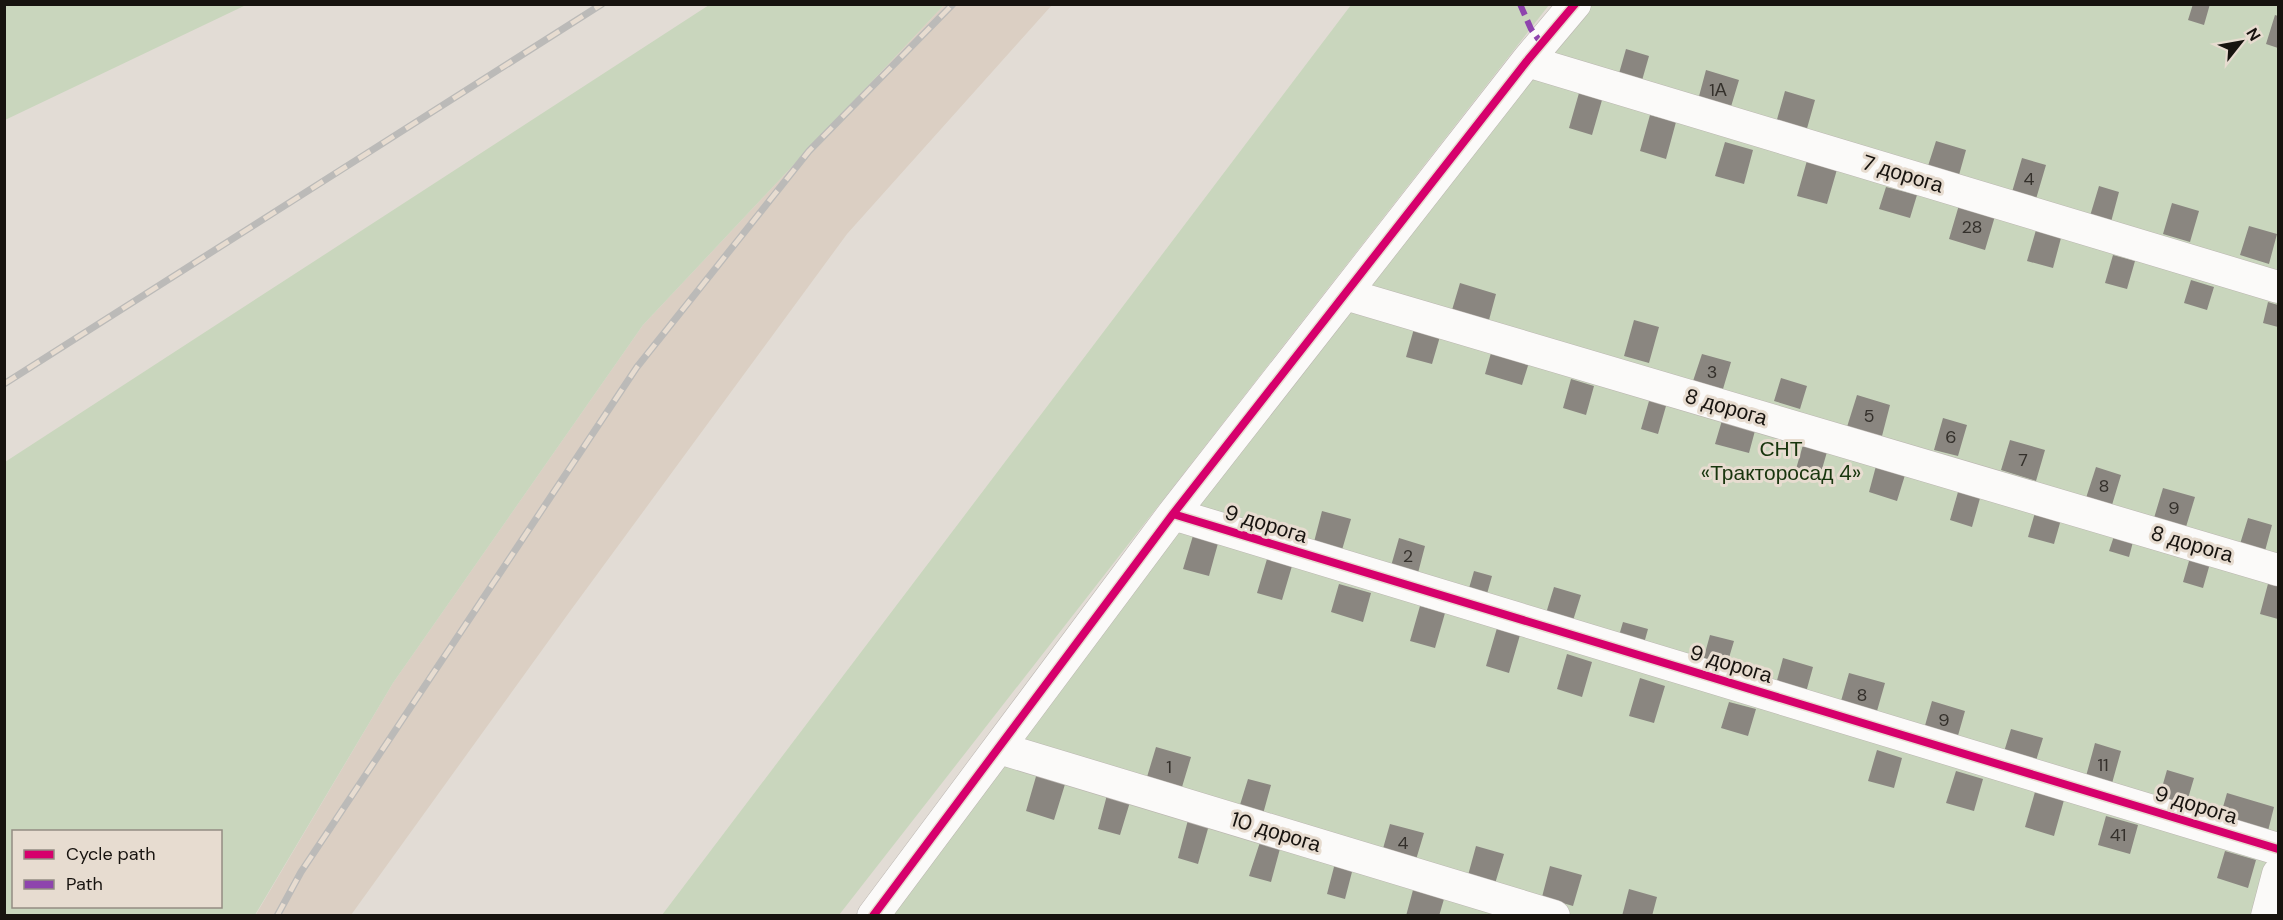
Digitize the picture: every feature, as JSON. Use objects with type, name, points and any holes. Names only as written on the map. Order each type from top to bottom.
[{"type":"street","points":[[873,915],[1173,514],[1527,61],[1575,4]]},
{"type":"street","name":"7 дорога","points":[[1527,61],[2278,287]]},
{"type":"street","name":"8 дорога","points":[[1345,294],[2278,570]]},
{"type":"street","name":"9 дорога","points":[[1173,514],[2278,849]]},
{"type":"street","name":"10 дорога","points":[[999,748],[1554,915]]},
{"type":"street","points":[[2267,915],[2278,874]]},
{"type":"shaded area","points":[[944,5],[1052,5],[847,234],[568,614],[351,915],[255,916],[393,683],[643,325]]},
{"type":"green space","points":[[5,4],[246,4],[246,5],[5,120]]},
{"type":"green space","points":[[709,5],[944,5],[643,325],[393,683],[255,915],[5,915],[5,462]]},
{"type":"green space","points":[[1351,5],[1549,5],[839,915],[662,915]]},
{"type":"green space","name":"СНТ «Тракторосад 4»","points":[[1560,5],[2278,5],[2278,915],[855,916]]},
{"type":"building","points":[[2193,4],[2210,4],[2204,25],[2188,20]]},
{"type":"building","points":[[2275,15],[2278,16],[2278,48],[2266,44]]},
{"type":"building","points":[[1626,49],[1649,56],[1641,84],[1618,77]]},
{"type":"building","points":[[1706,70],[1739,80],[1730,110],[1698,100]]},
{"type":"building","points":[[1785,91],[1815,100],[1806,132],[1776,123]]},
{"type":"building","points":[[1579,93],[1602,100],[1592,135],[1569,128]]},
{"type":"building","points":[[1650,115],[1676,122],[1666,159],[1640,151]]},
{"type":"building","points":[[1936,141],[1966,150],[1959,175],[1928,166]]},
{"type":"building","points":[[1725,142],[1753,150],[1744,184],[1715,176]]},
{"type":"building","points":[[1808,157],[1838,166],[1827,204],[1797,196]]},
{"type":"building","points":[[2022,158],[2046,165],[2036,199],[2012,192]]},
{"type":"building","points":[[2099,186],[2119,192],[2111,222],[2090,216]]},
{"type":"building","points":[[1886,187],[1917,195],[1910,218],[1879,209]]},
{"type":"building","points":[[2172,203],[2199,211],[2190,242],[2163,234]]},
{"type":"building","points":[[1959,205],[1995,216],[1985,250],[1949,239]]},
{"type":"building","points":[[2249,226],[2277,234],[2269,264],[2240,255]]},
{"type":"building","points":[[2036,230],[2061,238],[2053,268],[2027,261]]},
{"type":"building","points":[[2113,255],[2135,261],[2127,289],[2105,283]]},
{"type":"building","points":[[2191,280],[2214,287],[2207,310],[2184,303]]},
{"type":"building","points":[[1460,283],[1496,294],[1489,320],[1452,310]]},
{"type":"building","points":[[2268,302],[2278,305],[2278,327],[2263,323]]},
{"type":"building","points":[[1634,320],[1659,327],[1649,363],[1624,356]]},
{"type":"building","points":[[1415,325],[1441,333],[1432,364],[1406,357]]},
{"type":"building","points":[[1493,346],[1531,356],[1522,385],[1485,374]]},
{"type":"building","points":[[1702,354],[1731,362],[1723,389],[1693,381]]},
{"type":"building","points":[[1781,378],[1807,386],[1800,409],[1774,401]]},
{"type":"building","points":[[1571,379],[1594,386],[1586,415],[1563,408]]},
{"type":"building","points":[[1651,394],[1668,399],[1658,434],[1641,429]]},
{"type":"building","points":[[1857,395],[1890,405],[1882,436],[1847,427]]},
{"type":"building","points":[[1723,417],[1756,427],[1749,453],[1715,444]]},
{"type":"building","points":[[1943,418],[1967,425],[1958,456],[1934,450]]},
{"type":"building","points":[[1805,438],[1829,445],[1820,476],[1796,469]]},
{"type":"building","points":[[2010,440],[2045,450],[2036,481],[2001,470]]},
{"type":"building","points":[[1876,466],[1905,475],[1897,501],[1869,492]]},
{"type":"building","points":[[2096,467],[2121,475],[2112,505],[2086,498]]},
{"type":"building","points":[[1960,485],[1982,491],[1972,527],[1950,520]]},
{"type":"building","points":[[2163,488],[2195,497],[2186,527],[2154,518]]},
{"type":"building","points":[[2036,509],[2062,516],[2054,544],[2028,537]]},
{"type":"building","points":[[1322,511],[1351,519],[1342,550],[1314,542]]},
{"type":"building","points":[[2248,518],[2272,525],[2265,551],[2240,544]]},
{"type":"building","points":[[1195,529],[1220,536],[1209,576],[1183,569]]},
{"type":"building","points":[[2115,533],[2134,538],[2129,557],[2109,551]]},
{"type":"building","points":[[1399,538],[1425,546],[1418,573],[1391,566]]},
{"type":"building","points":[[2191,554],[2211,560],[2203,588],[2183,582]]},
{"type":"building","points":[[1267,559],[1292,566],[1282,600],[1257,593]]},
{"type":"building","points":[[1474,571],[1492,576],[1485,601],[1467,595]]},
{"type":"building","points":[[2269,580],[2278,582],[2278,619],[2260,614]]},
{"type":"building","points":[[1339,584],[1371,593],[1363,622],[1331,612]]},
{"type":"building","points":[[1554,587],[1581,595],[1571,627],[1544,620]]},
{"type":"building","points":[[1420,606],[1445,613],[1435,648],[1410,641]]},
{"type":"building","points":[[1623,622],[1648,629],[1643,647],[1618,639]]},
{"type":"building","points":[[1497,628],[1520,635],[1509,673],[1486,666]]},
{"type":"building","points":[[1710,635],[1734,641],[1725,671],[1702,664]]},
{"type":"building","points":[[1567,654],[1592,662],[1582,697],[1557,689]]},
{"type":"building","points":[[1783,658],[1813,667],[1805,696],[1775,688]]},
{"type":"building","points":[[1849,673],[1885,683],[1875,718],[1839,708]]},
{"type":"building","points":[[1640,678],[1665,686],[1654,723],[1629,716]]},
{"type":"building","points":[[1932,701],[1965,711],[1957,739],[1924,729]]},
{"type":"building","points":[[1729,702],[1756,709],[1748,736],[1721,728]]},
{"type":"building","points":[[2011,729],[2043,738],[2035,764],[2003,755]]},
{"type":"building","points":[[2095,743],[2121,751],[2111,787],[2085,780]]},
{"type":"building","points":[[1156,747],[1191,757],[1182,787],[1147,777]]},
{"type":"building","points":[[1877,750],[1902,758],[1894,788],[1868,781]]},
{"type":"building","points":[[2167,770],[2194,778],[2184,812],[2157,805]]},
{"type":"building","points":[[1956,771],[1983,779],[1974,811],[1946,803]]},
{"type":"building","points":[[1037,773],[1066,781],[1054,820],[1026,811]]},
{"type":"building","points":[[1248,779],[1271,785],[1263,814],[1239,808]]},
{"type":"building","points":[[2035,792],[2064,800],[2054,836],[2025,827]]},
{"type":"building","points":[[2227,793],[2274,807],[2267,835],[2219,821]]},
{"type":"building","points":[[1107,795],[1130,802],[1120,835],[1098,829]]},
{"type":"building","points":[[2106,816],[2138,825],[2130,854],[2098,845]]},
{"type":"building","points":[[1188,820],[1209,825],[1198,864],[1178,858]]},
{"type":"building","points":[[1390,824],[1424,833],[1415,863],[1382,852]]},
{"type":"building","points":[[1261,839],[1281,845],[1271,882],[1249,876]]},
{"type":"building","points":[[1476,846],[1504,854],[1494,887],[1467,879]]},
{"type":"building","points":[[2225,851],[2256,860],[2248,888],[2217,878]]},
{"type":"building","points":[[1335,863],[1353,868],[1345,899],[1327,894]]},
{"type":"building","points":[[1550,866],[1582,875],[1573,906],[1542,897]]},
{"type":"building","points":[[1629,889],[1657,897],[1652,916],[1622,916]]},
{"type":"building","points":[[1413,890],[1444,899],[1439,916],[1406,916]]},
{"type":"railway","points":[[4,384],[602,4]]},
{"type":"railway","points":[[277,916],[301,872],[637,367],[809,151],[953,4]]},
{"type":"marked path","points":[[1520,4],[1531,29],[1541,43]]},
{"type":"cycle path","points":[[873,916],[1173,514],[1527,61],[1575,4]]},
{"type":"cycle path","points":[[1173,514],[2278,849]]}]
